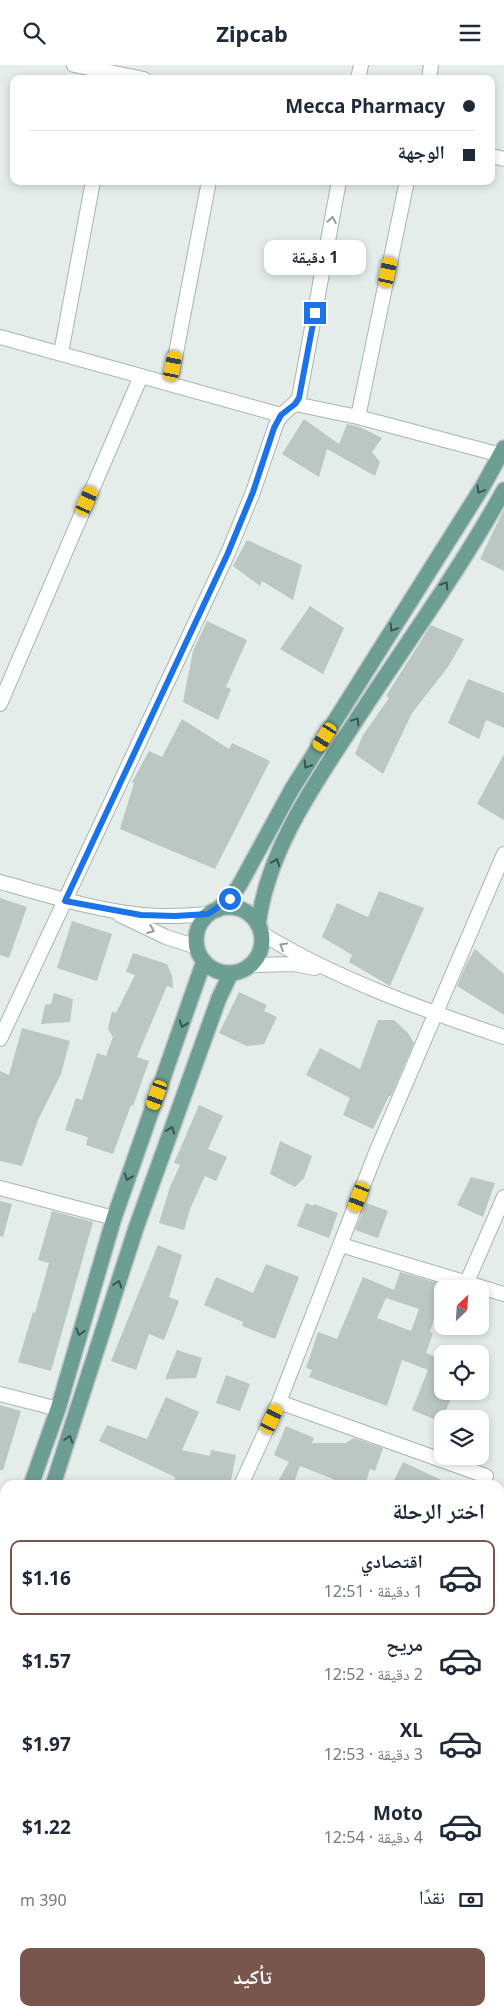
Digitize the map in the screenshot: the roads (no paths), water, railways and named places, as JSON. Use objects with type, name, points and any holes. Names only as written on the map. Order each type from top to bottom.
[{"type":"main road","points":[[502,451],[478,495],[292,789],[239,886],[230,899],[200,924],[197,935],[197,947],[204,961],[216,970],[231,973],[241,970],[250,965],[260,951],[260,929],[264,895],[284,841],[307,797],[444,587],[504,490]]},
{"type":"main road","points":[[239,886],[250,893],[264,895]]},
{"type":"main road","points":[[213,912],[236,908],[253,917],[260,929]]},
{"type":"main road","points":[[33,1480],[58,1409],[114,1218],[204,961]]},
{"type":"main road","points":[[55,1480],[136,1228],[218,998],[231,973]]},
{"type":"main road","points":[[194,991],[200,987],[206,987],[216,993],[218,998]]},
{"type":"street","points":[[74,65],[126,75]]},
{"type":"street","points":[[61,353],[92,185]]},
{"type":"street","points":[[170,384],[208,185]]},
{"type":"street","points":[[0,1039],[228,553],[253,492],[274,428],[281,415],[295,404],[299,398],[338,185]]},
{"type":"street","points":[[358,417],[407,185]]},
{"type":"street","points":[[1,339],[61,353],[281,415]]},
{"type":"street","points":[[0,704],[141,376]]},
{"type":"street","points":[[295,404],[502,451]]},
{"type":"street","points":[[243,1480],[279,1403],[375,1155],[504,854]]},
{"type":"street","points":[[0,882],[65,901],[108,909],[158,915],[213,912]]},
{"type":"street","points":[[108,909],[144,927],[197,947]]},
{"type":"street","points":[[260,929],[299,955],[338,974],[435,1013],[504,1037]]},
{"type":"street","points":[[250,965],[294,965],[338,974]]},
{"type":"street","points":[[0,1188],[114,1218]]},
{"type":"street","points":[[468,1280],[504,1197]]},
{"type":"street","points":[[341,1245],[460,1280]]},
{"type":"street","points":[[489,1289],[504,1294]]},
{"type":"street","points":[[0,1394],[58,1409]]},
{"type":"street","points":[[279,1403],[486,1476]]}]
